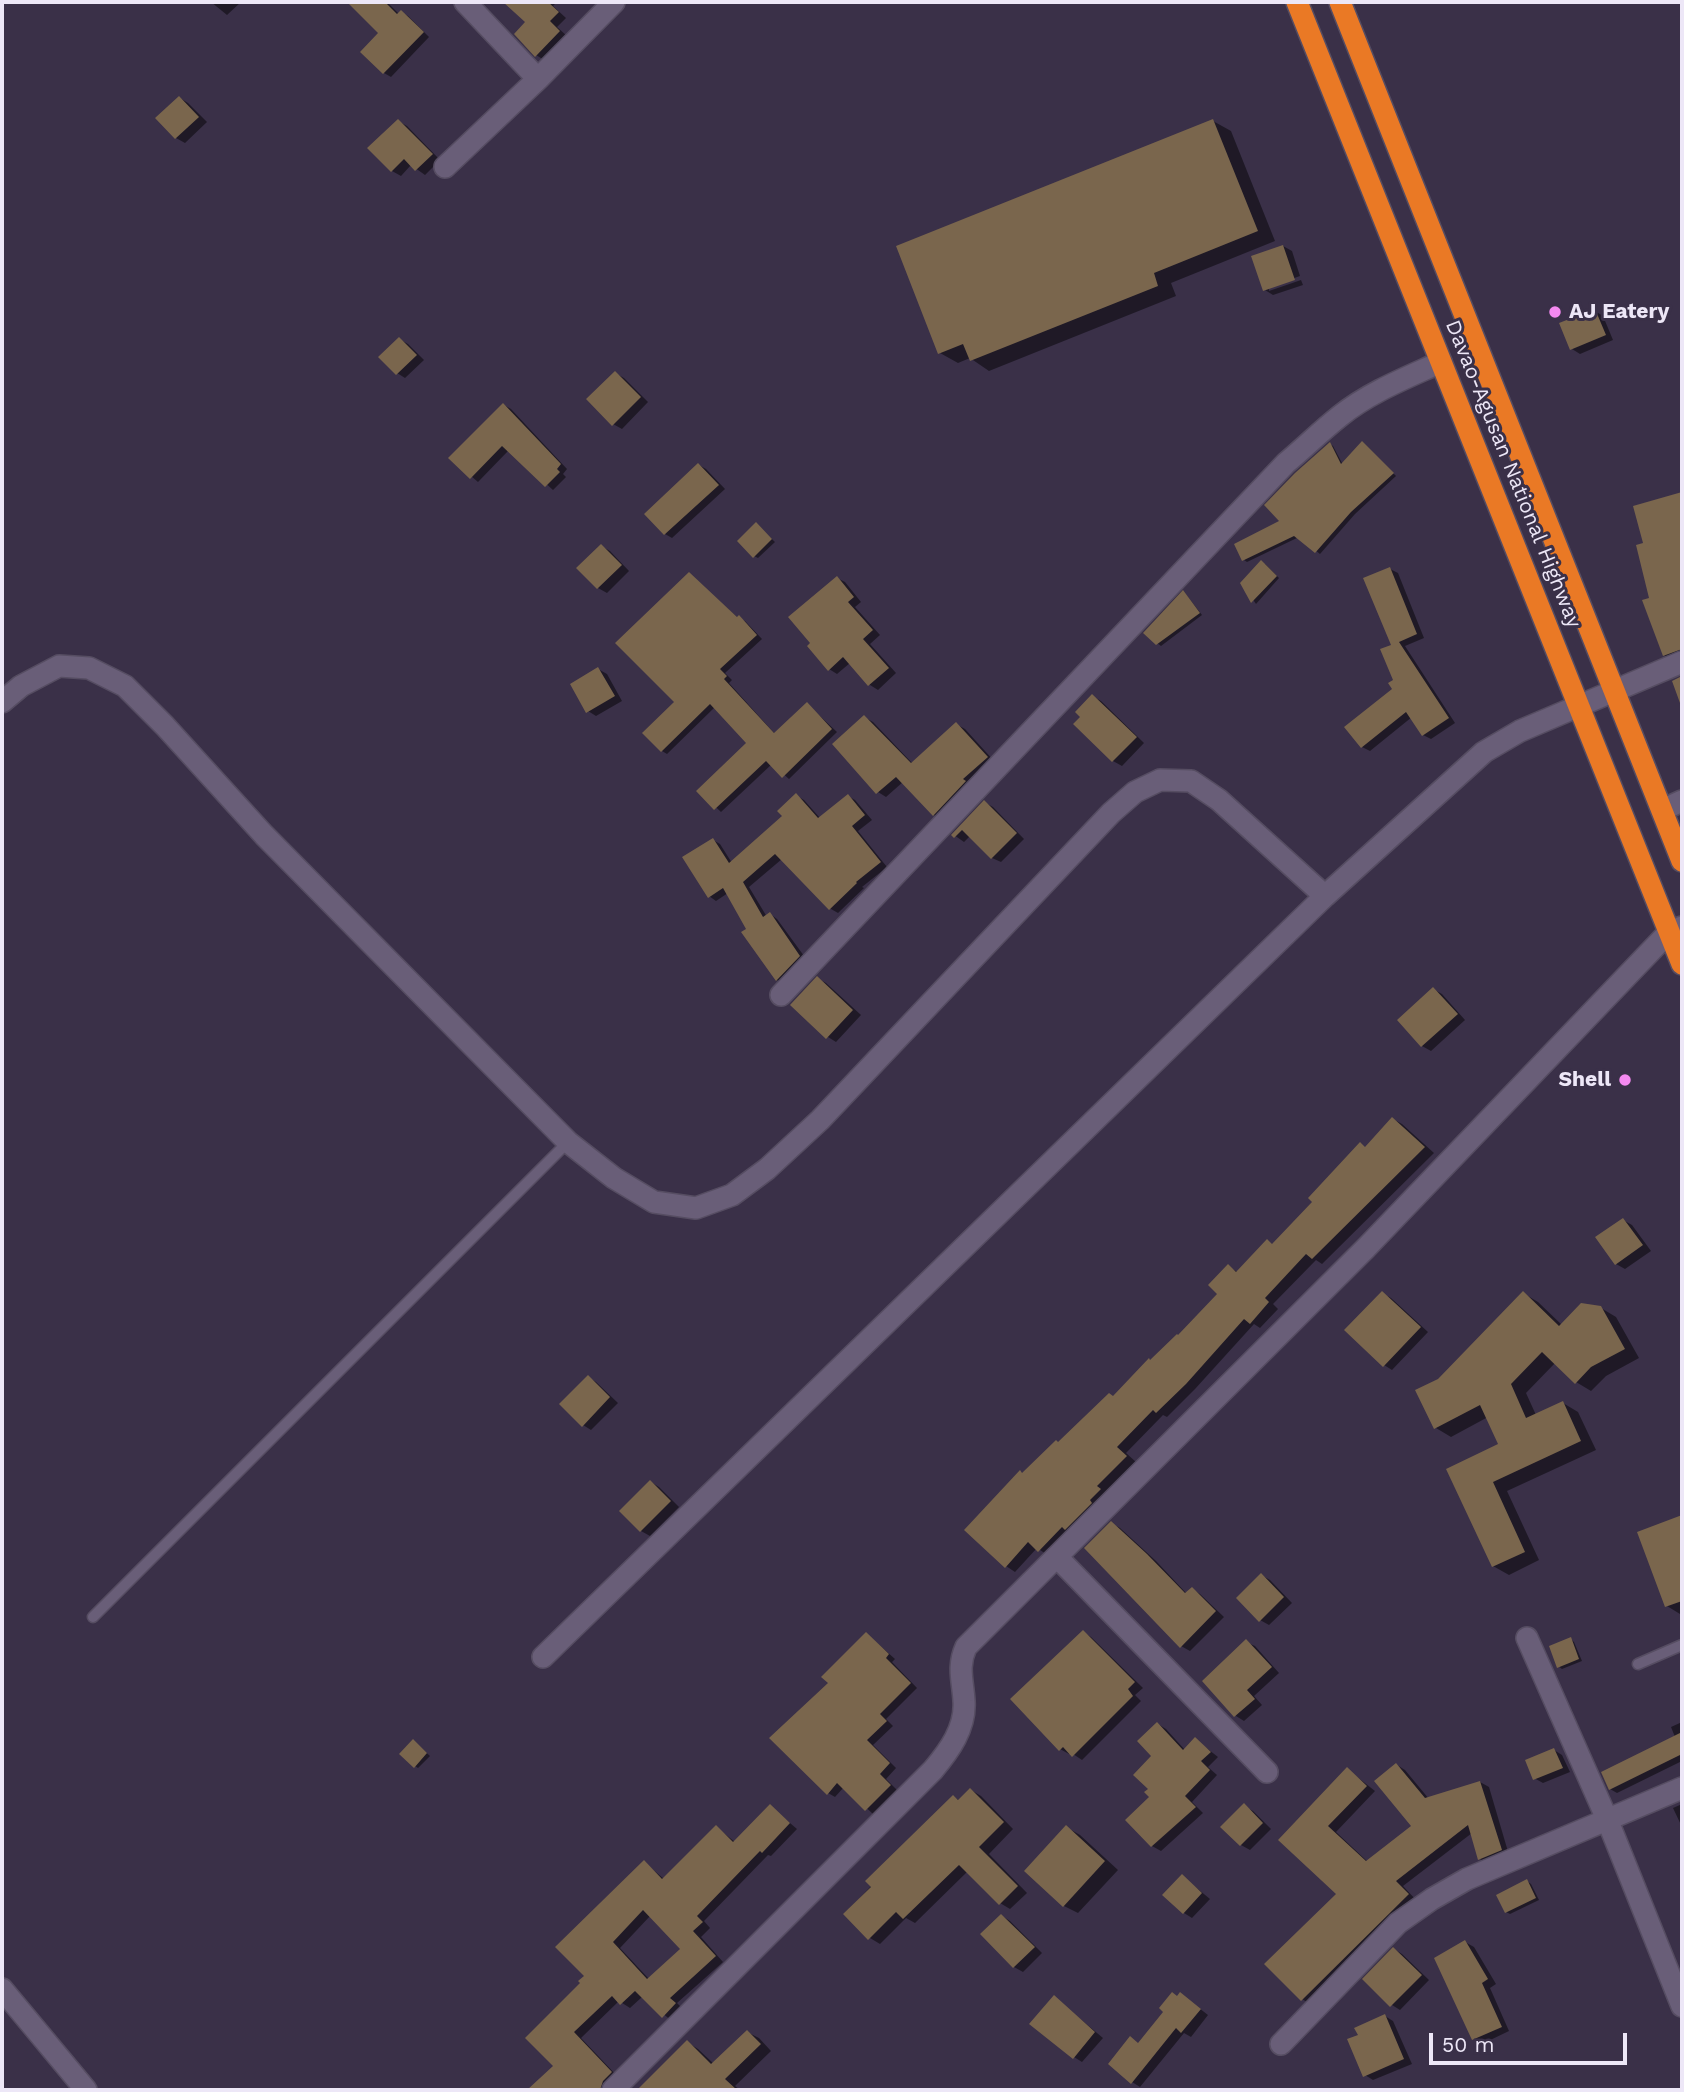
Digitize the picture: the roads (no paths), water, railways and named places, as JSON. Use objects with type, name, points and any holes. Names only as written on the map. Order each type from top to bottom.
[{"type":"highway","name":"Davao-Agusan National Highway","points":[[1297,2],[1579,706],[1676,930],[1682,964]]},
{"type":"highway","name":"Davao-Agusan National Highway","points":[[1340,2],[1682,862]]},
{"type":"highway","points":[[1400,258],[1435,244]]},
{"type":"street","points":[[465,2],[538,79]]},
{"type":"street","points":[[445,167],[614,2]]},
{"type":"street","points":[[780,995],[1286,463],[1340,416],[1362,401],[1387,386],[1441,362]]},
{"type":"street","points":[[543,1657],[1325,896],[1484,751],[1520,731],[1682,662]]},
{"type":"street","points":[[2,702],[21,686],[59,666],[89,668],[125,686],[264,835],[568,1142],[614,1178],[654,1202],[696,1208],[732,1195],[767,1169],[820,1120],[1111,813],[1135,792],[1160,780],[1191,781],[1219,800],[1325,896]]},
{"type":"street","points":[[1662,810],[1682,801]]},
{"type":"street","points":[[612,2090],[951,1748],[962,1723],[965,1704],[959,1671],[966,1647],[1366,1248],[1676,930]]},
{"type":"street","points":[[1057,1557],[1267,1772]]},
{"type":"street","points":[[1527,1638],[1607,1819],[1682,2006]]},
{"type":"street","points":[[1280,2044],[1398,1923],[1432,1899],[1467,1879],[1682,1788]]},
{"type":"street","points":[[2,1989],[86,2090]]},
{"type":"lane","points":[[93,1617],[568,1142]]},
{"type":"lane","points":[[1638,1664],[1682,1646]]},
{"type":"place","name":"AJ Eatery","points":[[1555,312]]},
{"type":"place","name":"Shell","points":[[1625,1080]]}]
